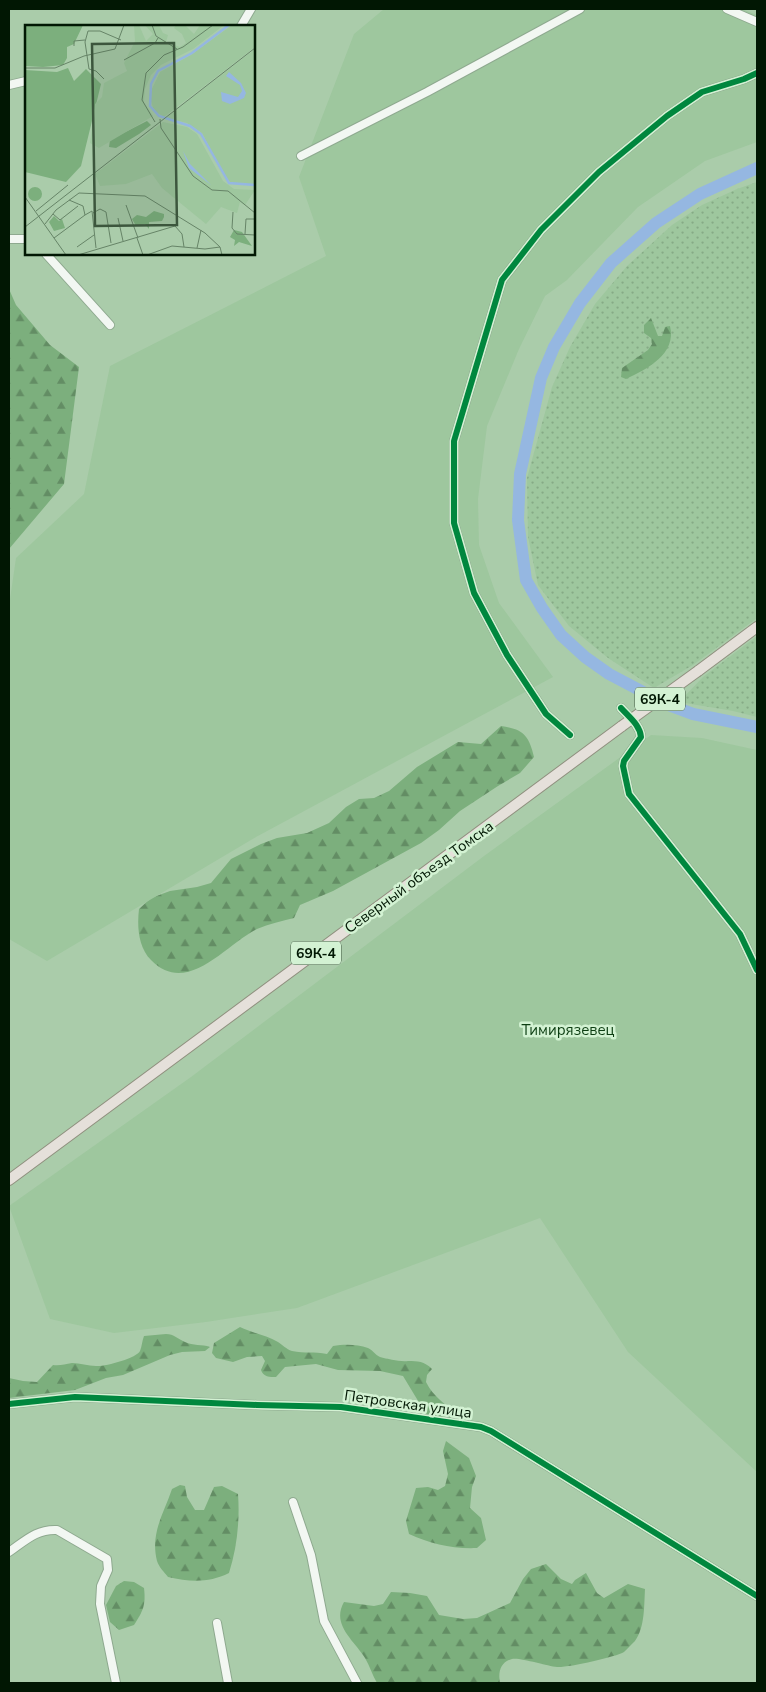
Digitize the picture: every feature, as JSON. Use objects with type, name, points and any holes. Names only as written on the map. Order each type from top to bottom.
[{"type":"main road","name":"Северный объезд Томска","points":[[9,1180],[757,627]]},
{"type":"street","points":[[241,25],[251,9]]},
{"type":"street","points":[[301,156],[427,92],[580,9]]},
{"type":"street","points":[[727,9],[757,22]]},
{"type":"street","points":[[570,735],[546,714],[507,655],[474,593],[454,523],[454,441],[502,280],[541,230],[599,172],[667,116],[702,92],[757,73]]},
{"type":"street","points":[[9,85],[25,81]]},
{"type":"street","points":[[9,239],[25,239]]},
{"type":"street","points":[[47,255],[110,325]]},
{"type":"street","points":[[621,708],[640,728],[641,737],[624,761],[629,794],[740,934],[757,970]]},
{"type":"street","name":"Петровская улица","points":[[9,1404],[75,1397],[341,1407],[481,1427],[491,1431],[757,1596]]},
{"type":"street","points":[[293,1502],[311,1555],[324,1621],[357,1683]]},
{"type":"street","points":[[9,1552],[39,1531],[57,1530],[107,1558],[108,1570],[101,1586],[100,1604],[116,1683]]},
{"type":"street","points":[[217,1624],[228,1683]]},
{"type":"green space","points":[[384,9],[742,9],[757,15],[757,142],[705,161],[638,207],[567,280],[545,296],[519,349],[487,426],[478,499],[479,545],[499,603],[553,677],[256,837],[47,961],[9,939],[9,606],[16,558],[84,494],[110,366],[326,256],[299,177],[354,34]]},
{"type":"green space","points":[[757,182],[757,618],[693,665],[654,688],[608,658],[569,626],[538,585],[528,537],[527,478],[552,387],[570,347],[595,304],[627,266],[672,225],[702,205]]},
{"type":"green space","points":[[9,289],[16,305],[50,345],[79,367],[64,484],[9,549]]},
{"type":"green space","points":[[651,318],[658,336],[662,336],[665,327],[670,326],[671,336],[669,345],[659,359],[651,365],[626,379],[621,377],[622,368],[648,350],[652,344],[651,338],[644,333],[644,325]]},
{"type":"green space","points":[[757,636],[757,717],[679,702],[703,677]]},
{"type":"green space","points":[[501,726],[515,729],[524,734],[530,743],[534,757],[520,773],[460,811],[421,843],[333,891],[300,905],[294,918],[257,929],[219,956],[192,971],[178,973],[165,970],[151,960],[143,949],[138,929],[139,909],[151,898],[170,891],[211,883],[231,859],[277,838],[307,833],[329,823],[346,807],[359,799],[374,798],[389,791],[417,767],[458,742],[481,744]]},
{"type":"green space","name":"Тимирязевец","points":[[651,735],[702,738],[757,750],[757,1472],[628,1352],[540,1218],[297,1308],[206,1322],[114,1333],[50,1319],[9,1206],[191,1077],[484,856]]},
{"type":"green space","points":[[240,1327],[280,1343],[292,1351],[327,1354],[333,1346],[355,1345],[368,1348],[380,1357],[398,1361],[424,1363],[432,1369],[427,1375],[426,1382],[436,1396],[454,1414],[452,1418],[426,1414],[403,1376],[380,1371],[338,1370],[316,1364],[285,1367],[276,1377],[271,1377],[265,1375],[261,1370],[265,1361],[262,1356],[247,1357],[233,1362],[216,1358],[212,1353],[214,1343]]},
{"type":"green space","points":[[166,1334],[194,1345],[210,1347],[205,1351],[182,1352],[170,1355],[123,1375],[106,1378],[75,1390],[9,1398],[9,1378],[37,1382],[53,1365],[72,1363],[100,1366],[113,1364],[138,1354],[144,1336]]},
{"type":"green space","points":[[446,1441],[469,1458],[476,1476],[472,1487],[470,1508],[481,1518],[486,1540],[477,1548],[459,1548],[442,1545],[425,1541],[409,1534],[406,1521],[416,1488],[428,1487],[438,1490],[445,1486],[448,1474],[443,1451]]},
{"type":"green space","points":[[180,1485],[185,1486],[187,1497],[195,1510],[204,1510],[214,1487],[222,1486],[238,1494],[237,1534],[229,1573],[214,1579],[184,1580],[168,1577],[159,1565],[155,1551],[157,1532],[172,1489]]},
{"type":"green space","points":[[546,1564],[561,1579],[572,1584],[586,1573],[597,1593],[604,1598],[628,1584],[645,1589],[641,1629],[635,1641],[624,1652],[619,1654],[571,1666],[557,1667],[521,1659],[508,1660],[502,1665],[499,1675],[500,1683],[377,1683],[365,1658],[346,1632],[340,1618],[344,1602],[374,1606],[383,1604],[391,1592],[427,1596],[439,1615],[463,1619],[477,1618],[510,1603],[523,1579],[531,1569]]},
{"type":"green space","points":[[124,1581],[134,1582],[144,1588],[145,1599],[142,1612],[134,1625],[119,1630],[110,1622],[106,1605],[116,1586]]},
{"type":"waterway","points":[[757,168],[700,194],[656,223],[611,263],[580,303],[554,347],[541,378],[520,474],[518,520],[526,580],[542,608],[561,635],[585,657],[609,674],[666,704],[693,714],[757,727]]},
{"type":"cycle path","points":[[570,735],[546,714],[507,655],[474,593],[454,523],[454,441],[502,280],[541,230],[599,172],[667,116],[702,92],[757,73]]},
{"type":"cycle path","points":[[621,708],[636,725],[641,737],[624,761],[623,766],[629,794],[740,934],[757,970]]},
{"type":"cycle path","points":[[9,1404],[75,1397],[341,1407],[481,1427],[491,1431],[757,1596]]}]
